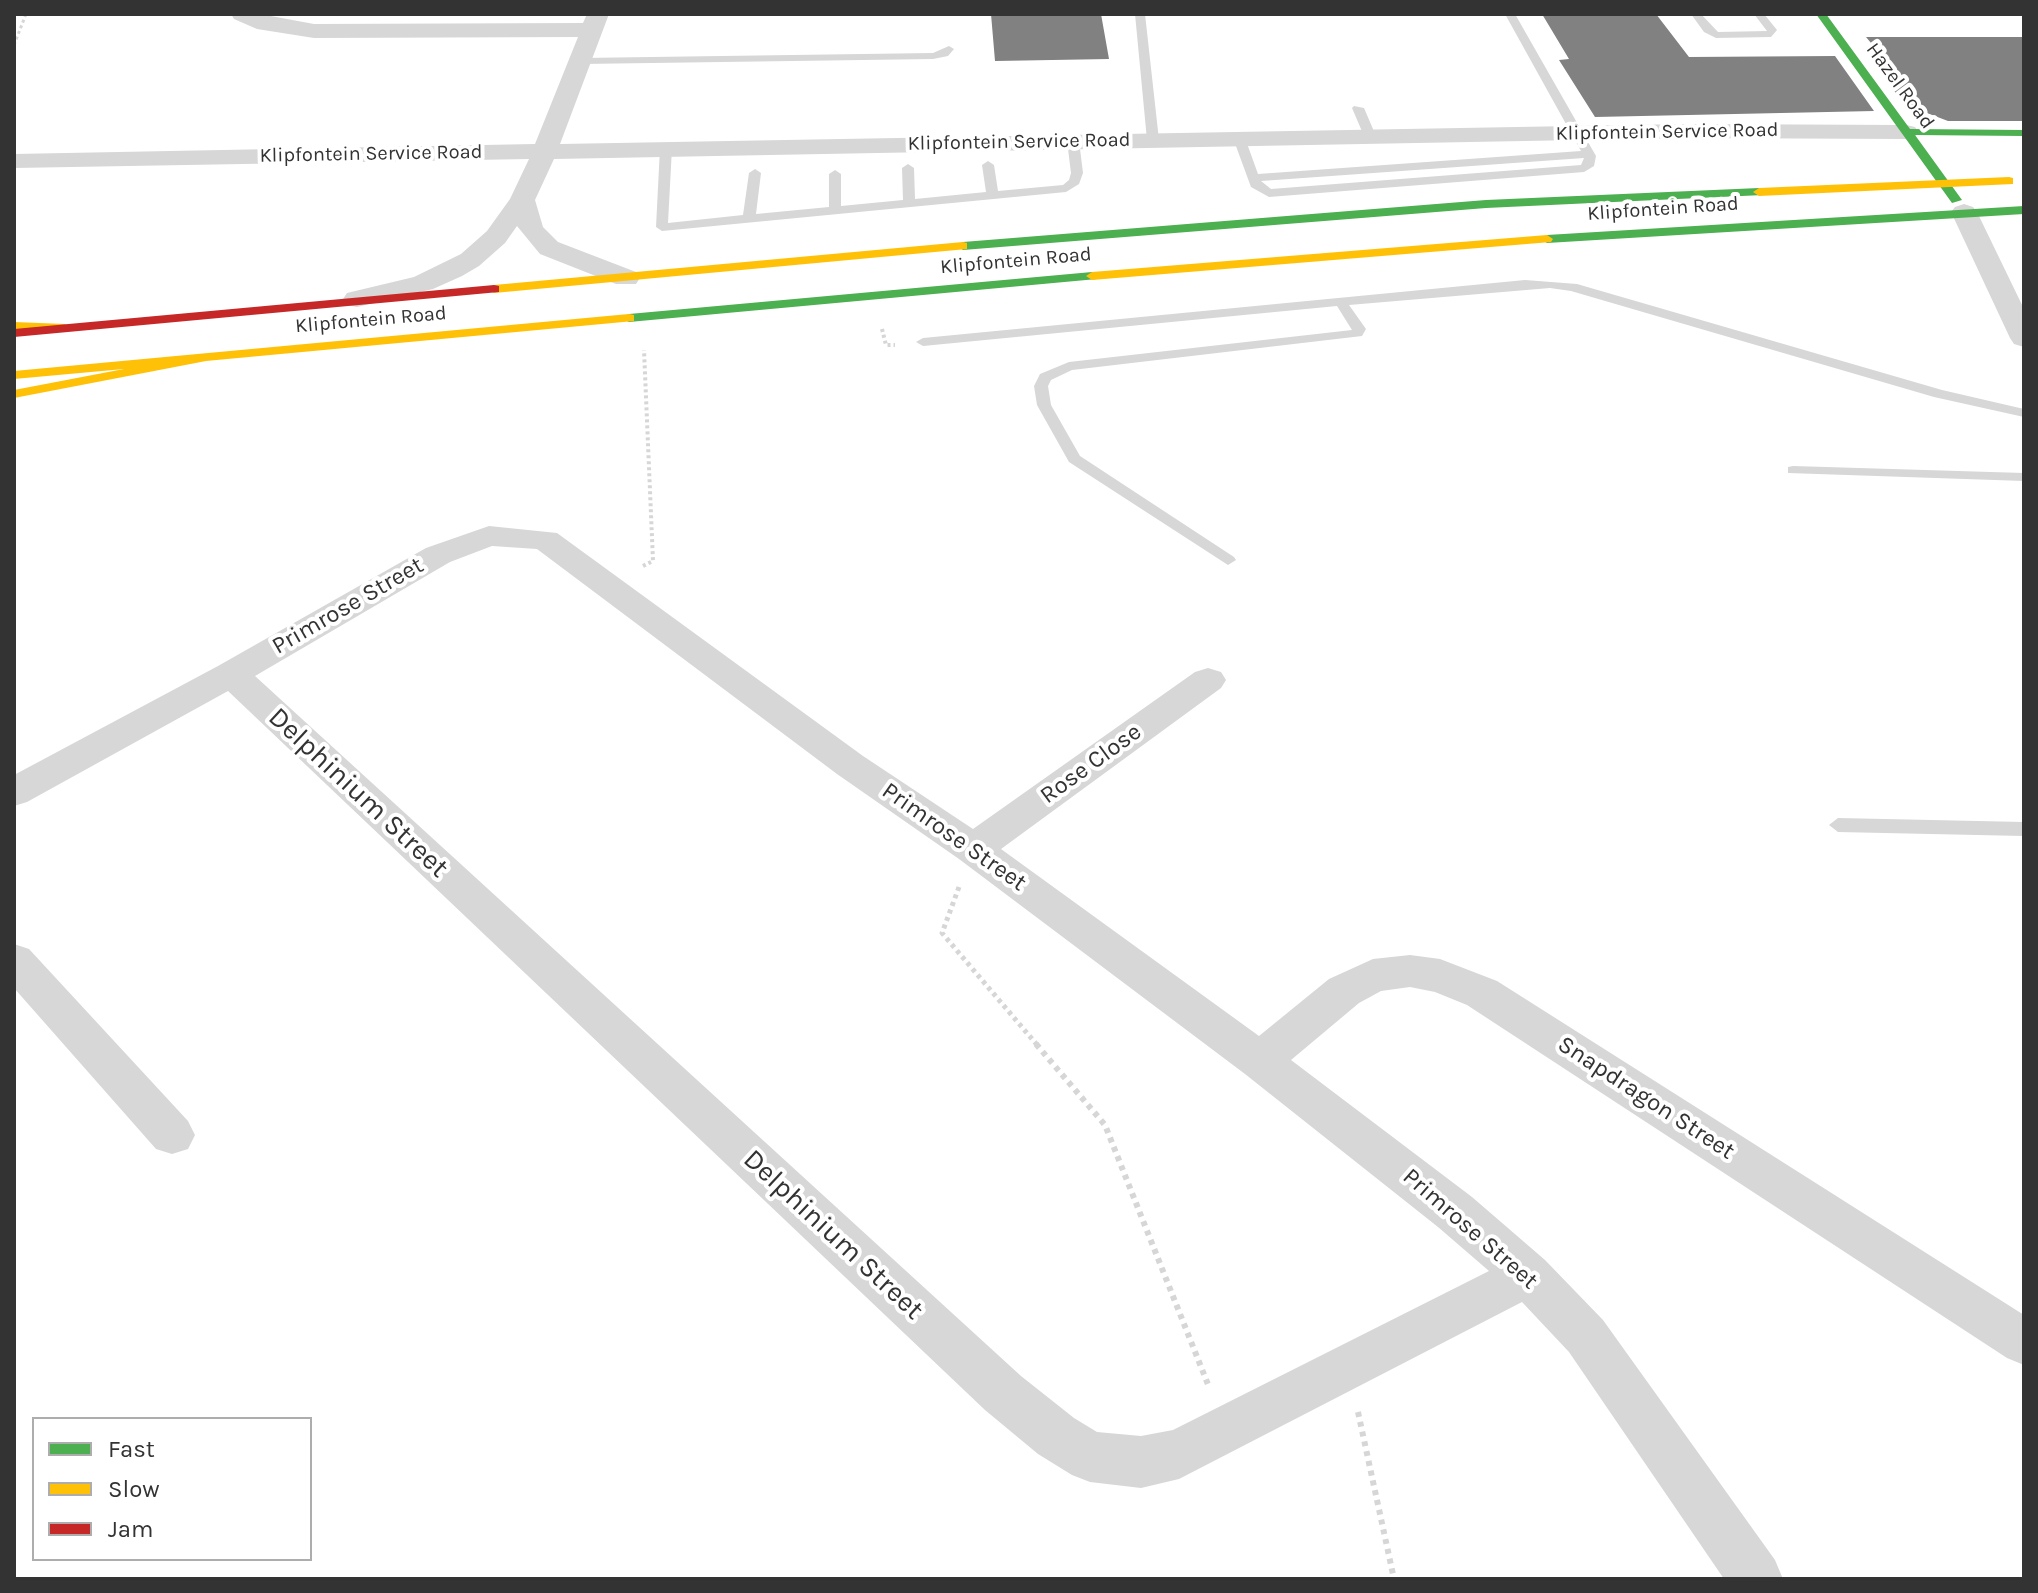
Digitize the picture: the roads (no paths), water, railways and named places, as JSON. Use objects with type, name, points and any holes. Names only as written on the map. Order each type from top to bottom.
[{"type":"main road","name":"Hazel Road","points":[[1821,14],[1964,212]]},
{"type":"main road","name":"Klipfontein Service Road","points":[[1906,132],[2024,133]]},
{"type":"main road","name":"Klipfontein Road","points":[[14,333],[1144,230],[1486,204],[2024,180]]},
{"type":"main road","name":"Klipfontein Road","points":[[14,375],[1153,270],[1499,242],[2024,210]]},
{"type":"main road","points":[[14,326],[65,328]]},
{"type":"main road","points":[[14,394],[203,358]]},
{"type":"street","points":[[242,14],[265,24],[290,29],[417,22],[595,22],[545,151],[522,200],[496,237],[461,265],[423,283],[327,305]]},
{"type":"street","name":"Klipfontein Service Road","points":[[14,161],[1370,136],[1583,143],[1906,132]]},
{"type":"street","points":[[522,200],[531,229],[549,248],[626,278]]},
{"type":"street","points":[[1964,212],[2024,338]]},
{"type":"street","name":"Primrose Street","points":[[14,792],[231,674],[438,555],[489,536],[545,540],[850,765],[973,849],[1260,1061],[1455,1212],[1528,1275],[1586,1336],[1756,1579]]},
{"type":"street","name":"Delphinium Street","points":[[231,674],[1003,1393],[1056,1436],[1090,1457],[1141,1462],[1179,1454],[1528,1275]]},
{"type":"street","name":"Rose Close","points":[[973,849],[1208,680]]},
{"type":"street","points":[[14,960],[172,1135]]},
{"type":"street","name":"Snapdragon Street","points":[[1260,1061],[1344,991],[1373,975],[1410,971],[1440,976],[1482,993],[2024,1342]]},
{"type":"lane","points":[[1140,14],[1153,140]]},
{"type":"lane","points":[[1239,138],[1257,187],[1269,193],[1584,168],[1590,164],[1583,143],[1510,14]]},
{"type":"lane","points":[[1696,14],[1716,35],[1771,34],[1772,30],[1759,14]]},
{"type":"lane","points":[[581,61],[933,56],[944,54],[949,49]]},
{"type":"lane","points":[[1358,108],[1370,136]]},
{"type":"lane","points":[[666,148],[662,227],[1066,188],[1075,181],[1077,173],[1073,141]]},
{"type":"lane","points":[[988,165],[993,196]]},
{"type":"lane","points":[[908,168],[909,204]]},
{"type":"lane","points":[[749,219],[755,173]]},
{"type":"lane","points":[[835,174],[835,211]]},
{"type":"lane","points":[[923,342],[1525,284],[1572,287],[1939,394],[2024,413]]},
{"type":"lane","points":[[1228,560],[1074,459],[1044,405],[1041,386],[1045,377],[1069,366],[1357,333],[1359,329],[1340,301]]},
{"type":"lane","points":[[1793,470],[2024,477]]},
{"type":"lane","points":[[1838,825],[2024,829]]}]
